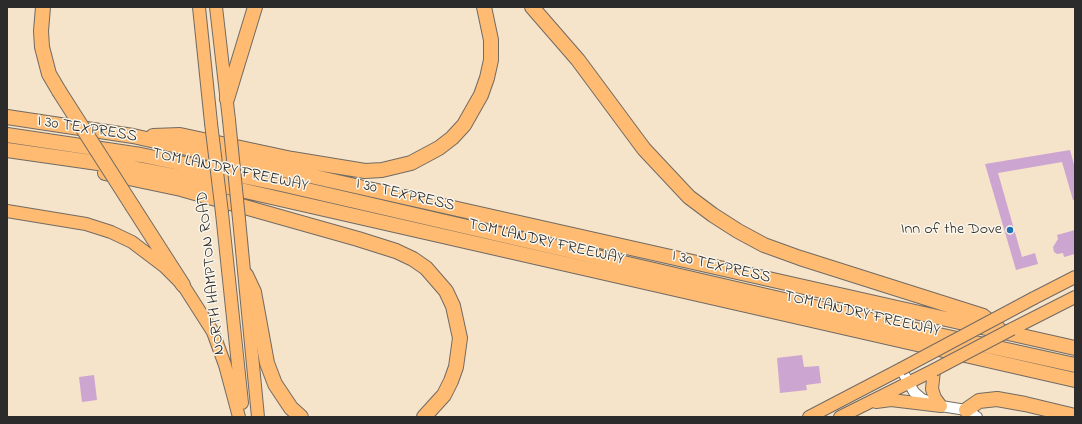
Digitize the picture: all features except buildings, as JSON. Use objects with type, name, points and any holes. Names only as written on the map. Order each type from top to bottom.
[{"type":"highway","points":[[43,7],[40,31],[42,47],[49,74],[59,92],[183,285]]},
{"type":"highway","points":[[227,99],[255,7]]},
{"type":"highway","points":[[133,136],[180,135],[292,159],[365,171],[397,168],[411,163],[439,148],[452,138],[467,120],[481,95],[491,60],[491,40],[484,7]]},
{"type":"highway","points":[[532,7],[578,60],[644,149],[689,197],[713,215],[738,231],[764,244],[800,258],[983,316],[1002,331]]},
{"type":"highway","name":"TOM LANDRY FREEWAY","points":[[7,118],[133,136],[1075,348]]},
{"type":"highway","name":"I 30 TEXPRESS","points":[[7,135],[141,155],[274,183],[1075,365]]},
{"type":"highway","name":"TOM LANDRY FREEWAY","points":[[7,150],[82,162],[134,168],[210,183],[1075,380]]},
{"type":"highway","points":[[82,162],[109,175],[181,189],[358,239],[396,251],[413,259],[426,268],[446,291],[453,306],[460,338],[456,367],[451,381],[444,395],[424,417]]},
{"type":"highway","points":[[246,275],[254,292],[266,363],[283,397],[301,417]]},
{"type":"highway","points":[[971,414],[972,404],[979,401],[997,399],[1075,416]]},
{"type":"main road","name":"NORTH HAMPTON ROAD","points":[[199,7],[243,417]]},
{"type":"main road","name":"NORTH HAMPTON ROAD","points":[[216,7],[246,275],[258,417]]},
{"type":"main road","points":[[7,211],[86,224],[111,232],[132,242],[143,250],[183,285],[213,332],[225,366],[239,417]]},
{"type":"main road","points":[[809,417],[823,414],[901,369],[1075,277]]},
{"type":"main road","points":[[840,417],[1075,297]]},
{"type":"main road","points":[[934,370],[932,389],[934,398],[941,406]]},
{"type":"main road","points":[[866,404],[891,400],[941,406]]},
{"type":"street","points":[[901,369],[914,392],[922,399],[971,414]]},
{"type":"place","name":"Inn of the Dove","points":[[1010,230]]}]
